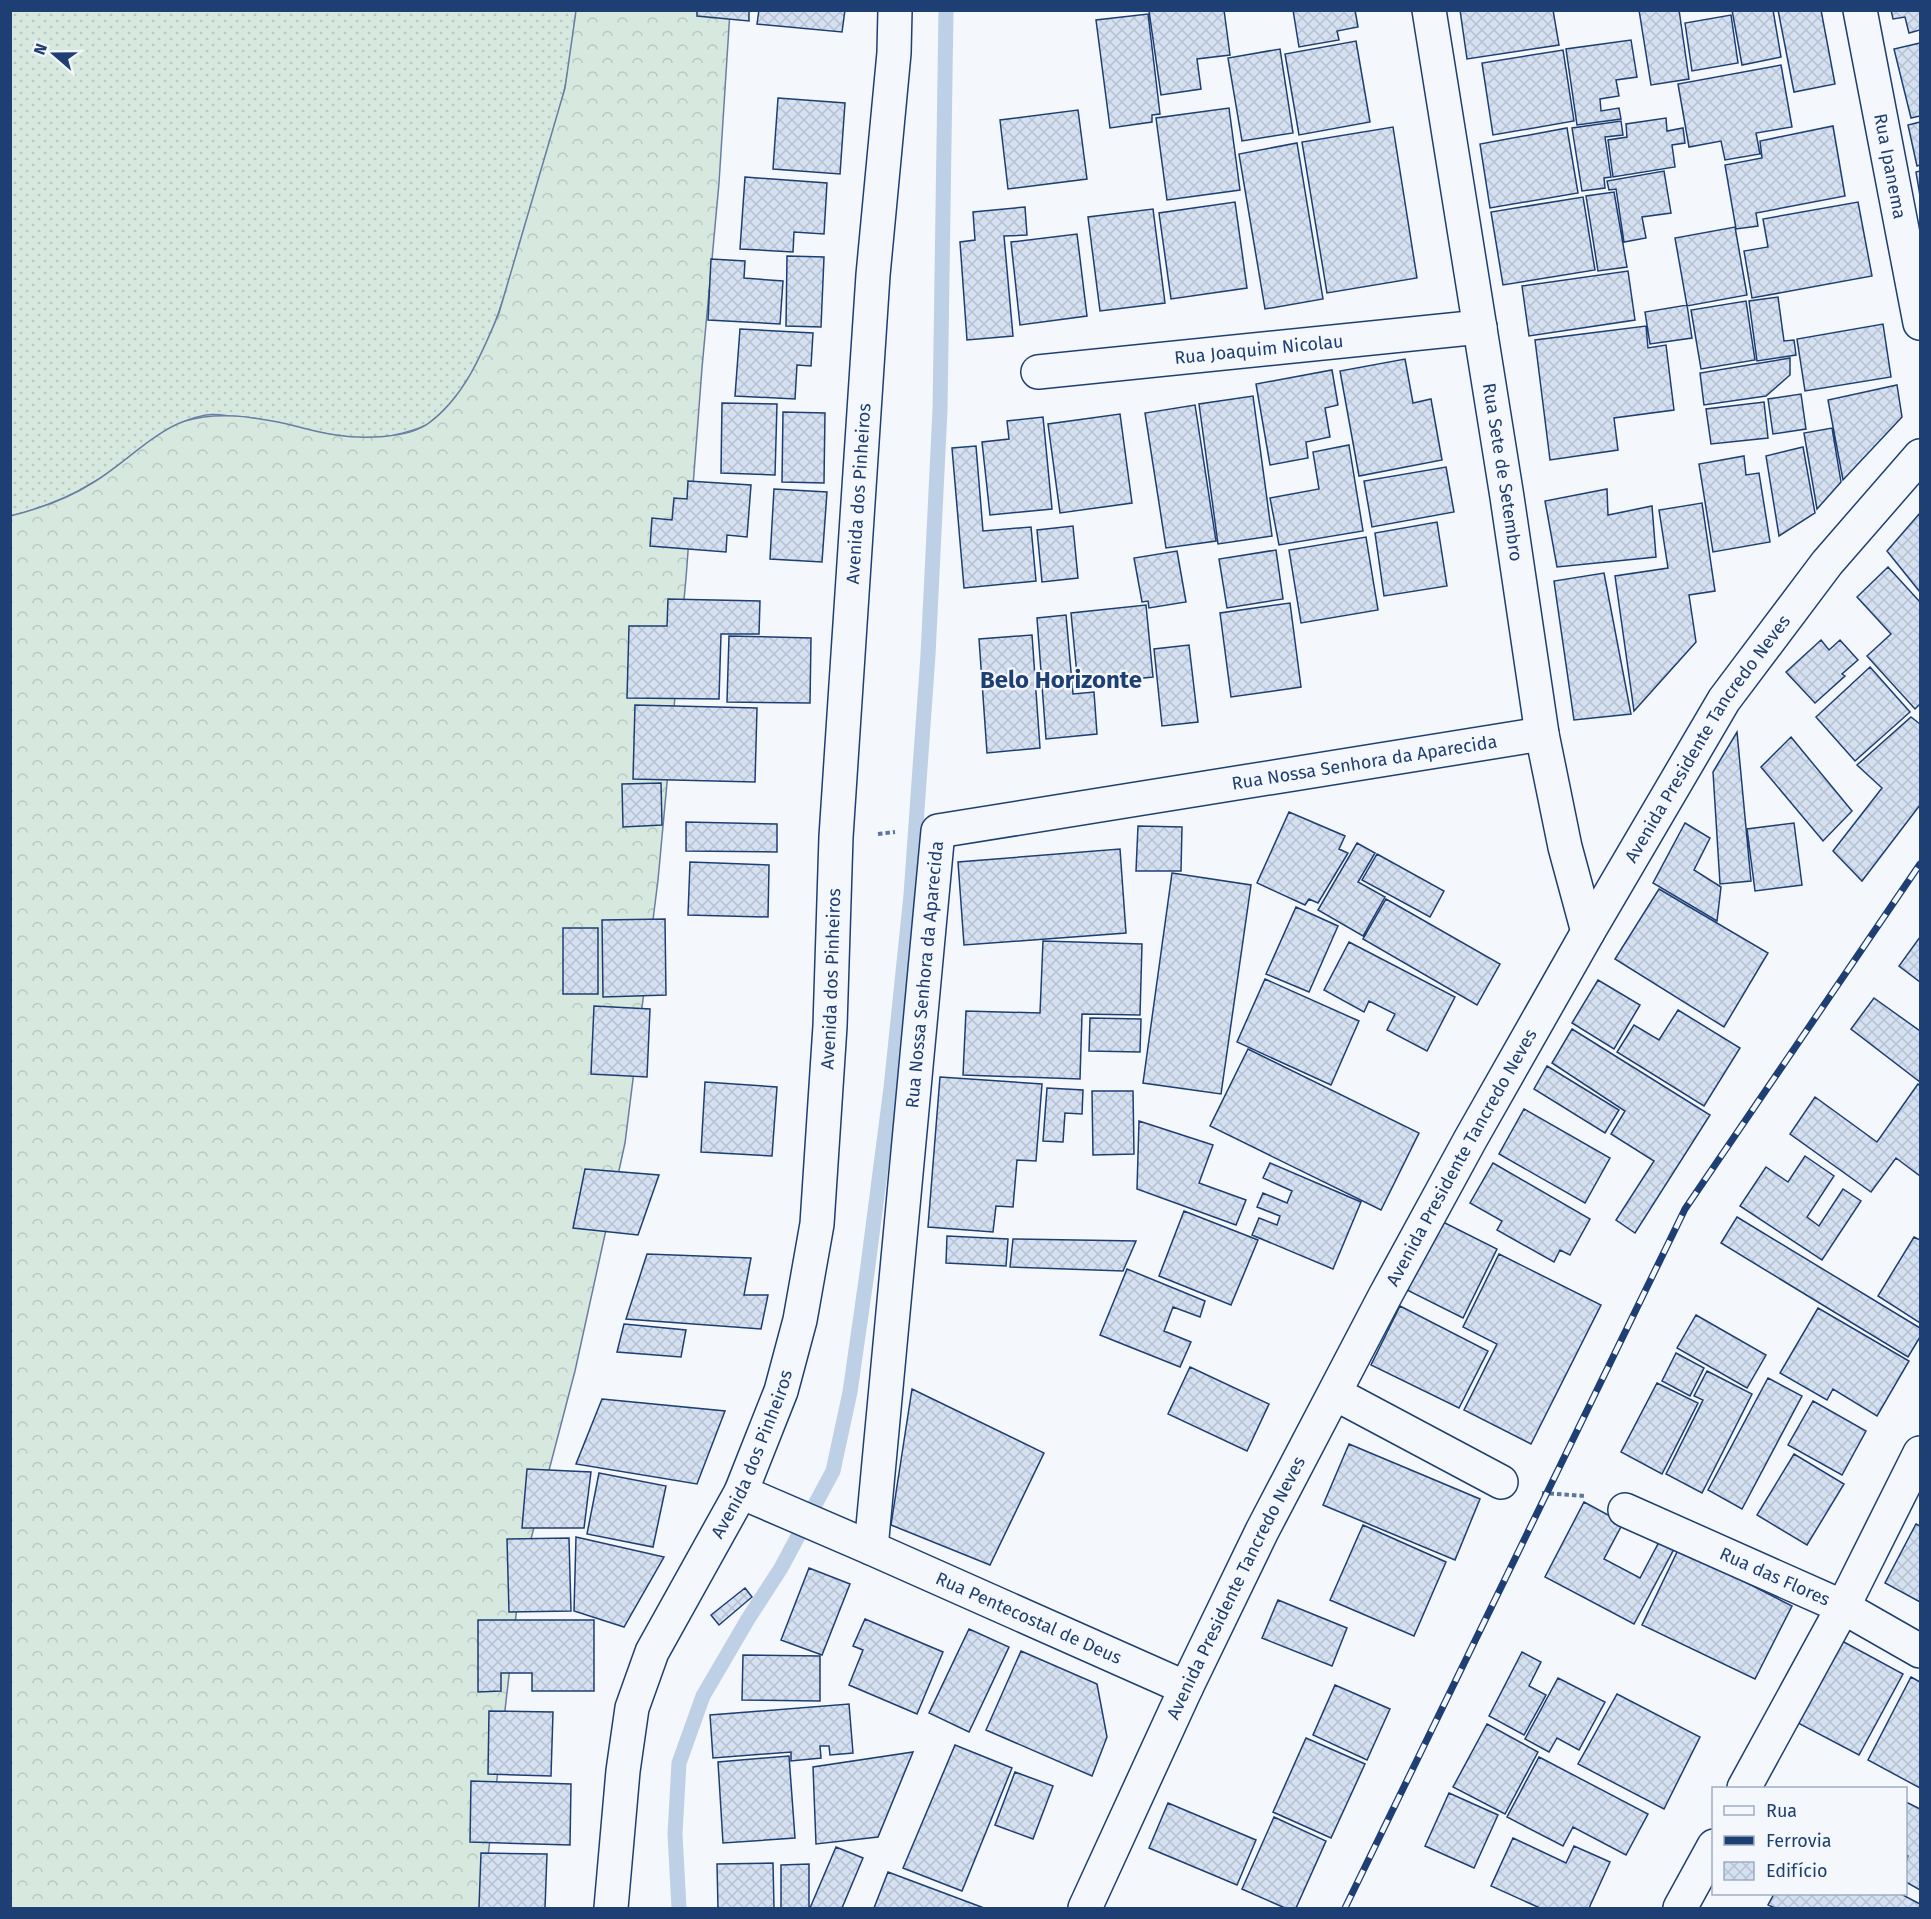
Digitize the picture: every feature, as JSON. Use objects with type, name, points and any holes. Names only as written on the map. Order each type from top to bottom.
[{"type":"street","name":"Avenida dos Pinheiros","points":[[611,1908],[622,1782],[632,1708],[652,1652],[755,1498],[800,1320],[817,1224],[830,1026],[836,837],[873,275],[896,10]]},
{"type":"street","name":"Rua Sete de Setembro","points":[[1430,10],[1542,734],[1565,848],[1588,932]]},
{"type":"street","name":"Rua Ipanema","points":[[1860,10],[1920,323]]},
{"type":"street","name":"Rua Joaquim Nicolau","points":[[1038,372],[1480,327]]},
{"type":"street","name":"Avenida Presidente Tancredo Neves","points":[[1085,1908],[1186,1688],[1262,1531],[1336,1394],[1385,1296],[1588,932],[1724,700],[1827,563],[1920,456]]},
{"type":"street","name":"Rua Nossa Senhora da Aparecida","points":[[871,1548],[938,831],[1542,734]]},
{"type":"street","points":[[1336,1394],[1501,1482]]},
{"type":"street","points":[[1745,1787],[1843,1607],[1920,1453]]},
{"type":"street","name":"Rua Pentecostal de Deus","points":[[755,1498],[1186,1688]]},
{"type":"street","name":"Rua das Flores","points":[[1625,1510],[1843,1607],[1920,1651]]},
{"type":"street","points":[[1680,1908],[1712,1848]]},
{"type":"path","points":[[874,834],[897,832]]},
{"type":"path","points":[[1501,1482],[1521,1490],[1546,1494],[1590,1496],[1625,1510]]},
{"type":"green space","points":[[10,11],[576,11],[561,104],[502,303],[480,358],[466,383],[449,405],[420,428],[390,436],[370,438],[329,434],[249,418],[206,415],[190,419],[147,443],[84,488],[64,498],[11,516]]},
{"type":"green space","points":[[576,11],[730,11],[719,183],[658,880],[625,1143],[575,1371],[520,1581],[482,1908],[11,1908],[10,516],[54,502],[84,488],[162,432],[185,421],[210,416],[249,417],[330,434],[371,437],[409,432],[429,423],[442,412],[471,373],[499,313],[565,88]]},
{"type":"building","points":[[697,10],[749,10],[749,21],[697,16]]},
{"type":"building","points":[[759,10],[845,10],[842,32],[757,24]]},
{"type":"building","points":[[1224,10],[1230,55],[1197,59],[1201,89],[1161,95],[1149,11]]},
{"type":"building","points":[[1293,10],[1355,10],[1358,27],[1337,31],[1339,40],[1299,47]]},
{"type":"building","points":[[1460,10],[1553,10],[1559,45],[1467,59]]},
{"type":"building","points":[[1639,10],[1679,10],[1689,79],[1651,85]]},
{"type":"building","points":[[1732,10],[1773,10],[1781,57],[1742,65]]},
{"type":"building","points":[[1778,10],[1821,10],[1835,84],[1794,92]]},
{"type":"building","points":[[1891,10],[1920,10],[1920,30],[1909,33],[1905,17],[1893,19]]},
{"type":"building","points":[[1148,14],[1160,114],[1152,115],[1152,122],[1110,128],[1096,20]]},
{"type":"building","points":[[1731,15],[1738,63],[1692,71],[1685,23]]},
{"type":"building","points":[[1631,40],[1637,77],[1616,80],[1619,96],[1600,99],[1601,111],[1619,108],[1621,119],[1577,125],[1566,49]]},
{"type":"building","points":[[1356,41],[1370,122],[1299,135],[1285,54]]},
{"type":"building","points":[[1920,43],[1920,116],[1911,118],[1894,49]]},
{"type":"building","points":[[1280,49],[1293,133],[1242,141],[1228,58]]},
{"type":"building","points":[[1563,50],[1574,121],[1493,135],[1482,63]]},
{"type":"building","points":[[1781,65],[1792,127],[1756,133],[1760,154],[1725,160],[1721,141],[1689,147],[1678,84]]},
{"type":"building","points":[[778,98],[845,103],[840,174],[773,169]]},
{"type":"building","points":[[1229,108],[1240,190],[1167,200],[1156,118]]},
{"type":"building","points":[[1078,110],[1087,179],[1008,189],[1000,120]]},
{"type":"building","points":[[1666,118],[1667,131],[1683,128],[1685,143],[1672,145],[1675,167],[1613,177],[1608,140],[1627,137],[1626,124]]},
{"type":"building","points":[[1621,121],[1623,135],[1605,137],[1611,177],[1604,178],[1605,188],[1582,191],[1572,128]]},
{"type":"building","points":[[1920,122],[1920,165],[1917,166],[1908,125]]},
{"type":"building","points":[[1833,126],[1845,196],[1756,213],[1758,226],[1736,229],[1725,165],[1762,158],[1760,141]]},
{"type":"building","points":[[1393,127],[1417,278],[1327,293],[1302,142]]},
{"type":"building","points":[[1567,128],[1578,193],[1490,208],[1480,144]]},
{"type":"building","points":[[1297,143],[1323,299],[1265,309],[1239,154]]},
{"type":"building","points":[[1664,171],[1671,213],[1642,217],[1646,238],[1624,242],[1616,189],[1609,190],[1607,181]]},
{"type":"building","points":[[1920,171],[1920,196],[1916,172]]},
{"type":"building","points":[[745,177],[827,183],[824,234],[794,232],[793,252],[740,249]]},
{"type":"building","points":[[1614,192],[1627,267],[1598,271],[1586,196]]},
{"type":"building","points":[[1583,197],[1595,270],[1503,285],[1491,212]]},
{"type":"building","points":[[1235,202],[1247,288],[1171,299],[1159,213]]},
{"type":"building","points":[[1858,202],[1872,276],[1752,298],[1744,251],[1768,247],[1763,219]]},
{"type":"building","points":[[1025,207],[1027,235],[1004,236],[1013,336],[967,340],[960,242],[975,240],[973,212]]},
{"type":"building","points":[[1153,209],[1165,303],[1100,311],[1088,217]]},
{"type":"building","points":[[1735,227],[1747,295],[1687,306],[1675,238]]},
{"type":"building","points":[[1077,234],[1087,316],[1020,325],[1011,242]]},
{"type":"building","points":[[787,256],[824,257],[821,327],[786,326]]},
{"type":"building","points":[[711,259],[745,261],[744,278],[783,281],[780,324],[708,320]]},
{"type":"building","points":[[1628,271],[1635,320],[1529,336],[1522,286]]},
{"type":"building","points":[[1778,297],[1784,341],[1794,340],[1796,355],[1757,361],[1749,301]]},
{"type":"building","points":[[1746,301],[1755,360],[1701,369],[1691,310]]},
{"type":"building","points":[[1687,305],[1692,338],[1650,344],[1645,312]]},
{"type":"building","points":[[1883,324],[1891,377],[1805,391],[1797,339]]},
{"type":"building","points":[[1646,326],[1648,348],[1666,345],[1674,410],[1614,418],[1618,450],[1550,460],[1535,340]]},
{"type":"building","points":[[740,329],[813,333],[811,366],[797,365],[795,399],[735,396]]},
{"type":"building","points":[[1790,358],[1790,375],[1766,396],[1704,405],[1700,373]]},
{"type":"building","points":[[1405,359],[1413,403],[1431,399],[1442,460],[1359,476],[1340,371]]},
{"type":"building","points":[[1332,370],[1338,405],[1325,408],[1330,437],[1306,442],[1308,458],[1270,465],[1256,384]]},
{"type":"building","points":[[1897,385],[1902,417],[1843,480],[1828,400]]},
{"type":"building","points":[[1801,394],[1806,429],[1773,434],[1768,399]]},
{"type":"building","points":[[1253,396],[1272,536],[1218,544],[1199,404]]},
{"type":"building","points":[[1764,402],[1768,438],[1711,444],[1706,409]]},
{"type":"building","points":[[722,403],[777,404],[775,475],[721,473]]},
{"type":"building","points":[[1195,405],[1216,541],[1166,548],[1145,413]]},
{"type":"building","points":[[783,412],[825,413],[824,483],[782,482]]},
{"type":"building","points":[[1120,414],[1132,503],[1060,513],[1048,424]]},
{"type":"building","points":[[1043,417],[1052,509],[990,515],[982,442],[1009,439],[1007,421]]},
{"type":"building","points":[[1832,428],[1841,482],[1817,509],[1804,433]]},
{"type":"building","points":[[1349,445],[1363,531],[1279,545],[1270,498],[1319,489],[1313,452]]},
{"type":"building","points":[[976,446],[983,531],[1031,527],[1036,581],[964,588],[952,448]]},
{"type":"building","points":[[1803,447],[1815,513],[1779,536],[1766,456]]},
{"type":"building","points":[[1744,456],[1746,475],[1759,473],[1770,542],[1713,552],[1699,464]]},
{"type":"building","points":[[1446,467],[1454,512],[1372,527],[1364,481]]},
{"type":"building","points":[[688,481],[751,485],[747,537],[727,535],[726,552],[650,546],[652,518],[672,520],[674,498],[687,499]]},
{"type":"building","points":[[774,489],[827,492],[822,562],[770,559]]},
{"type":"building","points":[[1607,489],[1608,515],[1652,506],[1656,557],[1557,567],[1545,501]]},
{"type":"building","points":[[1702,503],[1715,591],[1689,595],[1696,642],[1634,711],[1615,576],[1668,568],[1659,510]]},
{"type":"building","points":[[1920,513],[1920,592],[1887,551]]},
{"type":"building","points":[[1437,522],[1447,586],[1384,596],[1375,533]]},
{"type":"building","points":[[1073,526],[1078,578],[1042,582],[1037,530]]},
{"type":"building","points":[[1366,537],[1378,610],[1301,623],[1289,550]]},
{"type":"building","points":[[1276,550],[1283,599],[1227,608],[1219,559]]},
{"type":"building","points":[[1177,551],[1186,602],[1149,608],[1148,601],[1142,602],[1134,558]]},
{"type":"building","points":[[1888,567],[1920,602],[1920,704],[1915,709],[1867,656],[1891,634],[1857,597]]},
{"type":"building","points":[[1604,573],[1631,714],[1574,720],[1554,581]]},
{"type":"building","points":[[668,599],[760,601],[759,634],[721,634],[719,699],[627,698],[629,626],[667,626]]},
{"type":"building","points":[[1290,603],[1301,687],[1231,697],[1220,613]]},
{"type":"building","points":[[1146,605],[1153,677],[1078,685],[1071,613]]},
{"type":"building","points":[[1066,615],[1073,694],[1094,692],[1097,734],[1046,739],[1037,618]]},
{"type":"building","points":[[1032,635],[1040,748],[987,753],[979,639]]},
{"type":"building","points":[[729,636],[811,638],[810,703],[727,702]]},
{"type":"building","points":[[1821,640],[1829,650],[1840,640],[1858,660],[1842,674],[1845,676],[1815,703],[1786,672]]},
{"type":"building","points":[[1189,645],[1198,722],[1162,726],[1154,649]]},
{"type":"building","points":[[1870,667],[1910,712],[1855,761],[1816,717]]},
{"type":"building","points":[[635,705],[757,708],[755,782],[633,779]]},
{"type":"building","points":[[1911,717],[1920,724],[1920,805],[1862,881],[1833,851],[1882,788],[1857,765]]},
{"type":"building","points":[[1737,732],[1751,881],[1720,884],[1713,772]]},
{"type":"building","points":[[1791,737],[1852,811],[1823,841],[1761,767]]},
{"type":"building","points":[[661,783],[662,825],[623,827],[622,784]]},
{"type":"building","points":[[1289,812],[1345,836],[1339,849],[1348,853],[1318,903],[1309,899],[1305,905],[1257,883]]},
{"type":"building","points":[[686,822],[777,824],[777,852],[686,851]]},
{"type":"building","points":[[1685,823],[1710,838],[1694,870],[1721,887],[1717,921],[1653,883]]},
{"type":"building","points":[[1794,823],[1802,885],[1755,891],[1747,829]]},
{"type":"building","points":[[1138,826],[1182,827],[1181,871],[1136,871]]},
{"type":"building","points":[[1357,843],[1375,853],[1358,882],[1385,897],[1363,936],[1318,910]]},
{"type":"building","points":[[1120,849],[1126,933],[964,945],[958,862]]},
{"type":"building","points":[[1377,854],[1444,891],[1430,917],[1362,880]]},
{"type":"building","points":[[690,862],[769,865],[768,917],[688,915]]},
{"type":"building","points":[[1172,873],[1251,885],[1221,1094],[1143,1083]]},
{"type":"building","points":[[1659,889],[1768,953],[1724,1027],[1615,959]]},
{"type":"building","points":[[1386,899],[1500,964],[1477,1005],[1363,939]]},
{"type":"building","points":[[1296,907],[1338,926],[1309,992],[1266,974]]},
{"type":"building","points":[[665,919],[666,995],[603,997],[602,920]]},
{"type":"building","points":[[563,928],[598,928],[598,994],[563,994]]},
{"type":"building","points":[[1920,937],[1920,982],[1899,966]]},
{"type":"building","points":[[1043,941],[1142,944],[1140,1015],[1082,1014],[1080,1079],[963,1075],[966,1011],[1040,1013]]},
{"type":"building","points":[[1349,942],[1455,997],[1427,1051],[1387,1030],[1395,1014],[1369,1001],[1364,1012],[1324,990]]},
{"type":"building","points":[[1265,979],[1359,1021],[1331,1085],[1237,1042]]},
{"type":"building","points":[[1598,980],[1640,1005],[1614,1049],[1572,1023]]},
{"type":"building","points":[[1874,998],[1920,1031],[1920,1082],[1851,1029]]},
{"type":"building","points":[[594,1006],[650,1009],[647,1077],[591,1074]]},
{"type":"building","points":[[1678,1010],[1740,1048],[1704,1106],[1617,1052],[1634,1025],[1659,1040]]},
{"type":"building","points":[[1090,1018],[1141,1019],[1140,1052],[1089,1051]]},
{"type":"building","points":[[1572,1029],[1710,1115],[1635,1233],[1616,1220],[1654,1161],[1611,1134],[1625,1111],[1552,1063]]},
{"type":"building","points":[[1248,1049],[1419,1133],[1381,1210],[1210,1126]]},
{"type":"building","points":[[1547,1066],[1619,1110],[1605,1133],[1534,1089]]},
{"type":"building","points":[[940,1077],[1042,1084],[1036,1161],[1017,1160],[1013,1207],[996,1206],[993,1232],[928,1227]]},
{"type":"building","points":[[705,1082],[777,1087],[772,1156],[701,1152]]},
{"type":"building","points":[[1918,1084],[1920,1086],[1920,1176],[1896,1158],[1871,1192],[1790,1134],[1815,1097],[1877,1142]]},
{"type":"building","points":[[1047,1088],[1083,1090],[1082,1114],[1065,1113],[1063,1142],[1043,1141]]},
{"type":"building","points":[[1092,1091],[1133,1091],[1134,1154],[1093,1155]]},
{"type":"building","points":[[1524,1109],[1610,1158],[1585,1203],[1499,1154]]},
{"type":"building","points":[[1139,1121],[1213,1145],[1199,1183],[1246,1200],[1236,1225],[1137,1189]]},
{"type":"building","points":[[1805,1156],[1834,1176],[1807,1217],[1819,1226],[1843,1189],[1861,1201],[1822,1260],[1740,1206],[1766,1167],[1788,1182]]},
{"type":"building","points":[[1270,1163],[1361,1202],[1333,1269],[1252,1235],[1259,1218],[1277,1225],[1280,1216],[1257,1207],[1263,1193],[1287,1203],[1292,1191],[1263,1178]]},
{"type":"building","points":[[1493,1163],[1590,1219],[1570,1255],[1560,1250],[1554,1262],[1497,1230],[1502,1221],[1470,1203]]},
{"type":"building","points":[[585,1169],[659,1175],[638,1235],[573,1228]]},
{"type":"building","points":[[1184,1211],[1258,1240],[1231,1305],[1159,1276]]},
{"type":"building","points":[[1737,1217],[1920,1328],[1920,1337],[1908,1357],[1721,1243]]},
{"type":"building","points":[[1439,1220],[1497,1249],[1463,1318],[1405,1289]]},
{"type":"building","points":[[947,1236],[1008,1239],[1006,1266],[946,1263]]},
{"type":"building","points":[[1914,1237],[1920,1240],[1920,1323],[1878,1296]]},
{"type":"building","points":[[1013,1239],[1136,1241],[1123,1271],[1010,1267]]},
{"type":"building","points":[[647,1254],[751,1258],[744,1295],[768,1295],[761,1329],[626,1319]]},
{"type":"building","points":[[1499,1254],[1601,1305],[1531,1444],[1464,1410],[1497,1344],[1463,1327]]},
{"type":"building","points":[[1127,1269],[1205,1301],[1200,1317],[1173,1307],[1164,1331],[1191,1342],[1180,1367],[1100,1335]]},
{"type":"building","points":[[1400,1306],[1488,1351],[1459,1408],[1371,1365]]},
{"type":"building","points":[[1818,1308],[1909,1361],[1877,1416],[1833,1389],[1827,1400],[1780,1373]]},
{"type":"building","points":[[1696,1315],[1766,1355],[1747,1388],[1677,1348]]},
{"type":"building","points":[[624,1324],[686,1330],[681,1357],[617,1352]]},
{"type":"building","points":[[1676,1353],[1704,1368],[1690,1396],[1662,1381]]},
{"type":"building","points":[[1190,1367],[1269,1404],[1247,1451],[1168,1414]]},
{"type":"building","points":[[1707,1371],[1752,1394],[1702,1493],[1666,1474],[1703,1400],[1694,1396]]},
{"type":"building","points":[[1768,1378],[1802,1396],[1742,1509],[1708,1490]]},
{"type":"building","points":[[1657,1383],[1698,1403],[1662,1474],[1621,1452]]},
{"type":"building","points":[[912,1389],[1044,1453],[990,1565],[891,1525]]},
{"type":"building","points":[[602,1399],[725,1411],[697,1484],[576,1464]]},
{"type":"building","points":[[1813,1401],[1866,1431],[1842,1475],[1788,1445]]},
{"type":"building","points":[[1349,1444],[1480,1499],[1455,1560],[1323,1505]]},
{"type":"building","points":[[1794,1454],[1844,1484],[1807,1545],[1757,1515]]},
{"type":"building","points":[[527,1469],[591,1472],[584,1528],[522,1528]]},
{"type":"building","points":[[599,1473],[666,1486],[653,1547],[587,1534]]},
{"type":"building","points":[[1584,1502],[1623,1523],[1604,1559],[1640,1578],[1659,1542],[1674,1549],[1634,1624],[1545,1577]]},
{"type":"building","points":[[1916,1524],[1920,1526],[1920,1602],[1885,1583]]},
{"type":"building","points":[[1363,1525],[1446,1562],[1414,1636],[1330,1600]]},
{"type":"building","points":[[576,1537],[664,1557],[624,1627],[574,1611]]},
{"type":"building","points":[[569,1538],[571,1611],[509,1612],[507,1539]]},
{"type":"building","points":[[1679,1548],[1792,1606],[1755,1679],[1642,1625]]},
{"type":"building","points":[[809,1568],[850,1584],[822,1655],[781,1640]]},
{"type":"building","points":[[745,1588],[752,1597],[719,1625],[711,1615]]},
{"type":"building","points":[[1278,1600],[1347,1628],[1332,1666],[1262,1638]]},
{"type":"building","points":[[865,1619],[943,1652],[917,1714],[849,1685],[863,1650],[853,1646]]},
{"type":"building","points":[[478,1620],[594,1620],[594,1691],[532,1691],[532,1673],[501,1673],[501,1691],[478,1692]]},
{"type":"building","points":[[969,1629],[1009,1647],[969,1732],[929,1713]]},
{"type":"building","points":[[1842,1641],[1903,1674],[1859,1755],[1798,1723]]},
{"type":"building","points":[[1021,1651],[1097,1684],[1107,1737],[1092,1776],[986,1730]]},
{"type":"building","points":[[1522,1652],[1541,1662],[1529,1686],[1546,1695],[1524,1735],[1489,1716]]},
{"type":"building","points":[[743,1655],[820,1656],[820,1701],[742,1700]]},
{"type":"building","points":[[1911,1677],[1920,1682],[1920,1788],[1868,1760]]},
{"type":"building","points":[[1558,1678],[1605,1702],[1579,1750],[1557,1738],[1549,1752],[1525,1739]]},
{"type":"building","points":[[1335,1685],[1390,1709],[1367,1760],[1313,1735]]},
{"type":"building","points":[[1617,1694],[1700,1737],[1664,1809],[1578,1764]]},
{"type":"building","points":[[849,1704],[853,1753],[830,1755],[829,1746],[820,1746],[821,1758],[791,1761],[791,1752],[713,1758],[710,1715]]},
{"type":"building","points":[[489,1711],[553,1712],[551,1776],[488,1774]]},
{"type":"building","points":[[1487,1724],[1538,1752],[1505,1814],[1453,1787]]},
{"type":"building","points":[[1306,1738],[1365,1764],[1331,1838],[1273,1812]]},
{"type":"building","points":[[955,1745],[1012,1768],[962,1891],[903,1868]]},
{"type":"building","points":[[913,1752],[878,1837],[816,1844],[813,1767]]},
{"type":"building","points":[[789,1756],[795,1838],[723,1843],[718,1762]]},
{"type":"building","points":[[1539,1757],[1648,1814],[1626,1855],[1573,1827],[1563,1846],[1507,1817]]},
{"type":"building","points":[[1015,1772],[1053,1786],[1033,1839],[995,1825]]},
{"type":"building","points":[[471,1781],[571,1784],[570,1845],[470,1842]]},
{"type":"building","points":[[1449,1793],[1498,1815],[1474,1868],[1425,1846]]},
{"type":"building","points":[[1907,1802],[1920,1809],[1920,1890],[1907,1883]]},
{"type":"building","points":[[1168,1803],[1256,1840],[1237,1885],[1149,1848]]},
{"type":"building","points":[[1274,1817],[1326,1841],[1296,1908],[1285,1908],[1242,1889]]},
{"type":"building","points":[[1513,1838],[1566,1863],[1574,1846],[1610,1862],[1589,1908],[1540,1908],[1491,1886]]},
{"type":"building","points":[[836,1847],[863,1858],[842,1908],[810,1908]]},
{"type":"building","points":[[481,1853],[547,1854],[545,1908],[479,1908]]},
{"type":"building","points":[[773,1863],[774,1908],[718,1908],[717,1864]]},
{"type":"building","points":[[809,1864],[809,1908],[781,1908],[781,1865]]},
{"type":"building","points":[[888,1872],[984,1908],[874,1908]]},
{"type":"building","points":[[1773,1895],[1903,1895],[1920,1904],[1920,1908],[1775,1908],[1768,1905]]},
{"type":"waterway","points":[[679,1908],[675,1834],[679,1763],[703,1696],[781,1568],[833,1471],[850,1392],[867,1273],[891,1088],[911,895],[928,655],[940,410],[946,10]]},
{"type":"railway","points":[[1345,1908],[1685,1209],[1920,864]]},
{"type":"district","name":"Belo Horizonte","points":[[1061,680]]}]
